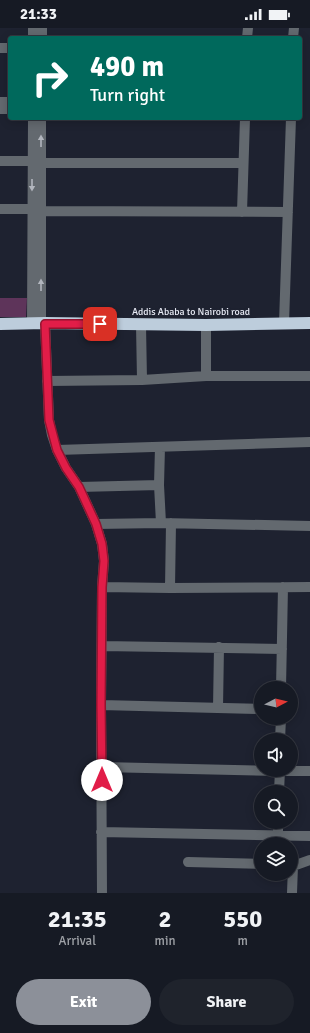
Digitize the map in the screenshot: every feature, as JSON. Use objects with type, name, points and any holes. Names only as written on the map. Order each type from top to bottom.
[{"type":"highway","name":"Addis Ababa to Nairobi road","points":[[0,324],[206,325],[310,323]]},
{"type":"street","points":[[33,120],[37,162],[39,324],[47,381],[49,420],[57,450],[66,468],[79,487],[96,524],[102,544],[104,561],[102,587],[101,705],[102,893]]},
{"type":"street","points":[[37,162],[41,120]]},
{"type":"street","points":[[242,212],[245,120]]},
{"type":"street","points":[[284,323],[291,120]]},
{"type":"street","points":[[0,161],[243,163]]},
{"type":"street","points":[[0,209],[288,212]]},
{"type":"street","points":[[141,325],[142,380]]},
{"type":"street","points":[[206,325],[206,376]]},
{"type":"street","points":[[47,381],[142,380],[206,376],[310,376]]},
{"type":"street","points":[[57,450],[310,442]]},
{"type":"street","points":[[160,447],[159,485],[166,523],[170,588]]},
{"type":"street","points":[[79,487],[159,485]]},
{"type":"street","points":[[96,524],[166,523],[310,526]]},
{"type":"street","points":[[102,587],[310,587]]},
{"type":"street","points":[[281,681],[283,587]]},
{"type":"street","points":[[102,646],[282,649]]},
{"type":"street","points":[[218,708],[219,647]]},
{"type":"street","points":[[101,705],[254,709]]},
{"type":"street","points":[[102,767],[254,770]]},
{"type":"street","points":[[298,771],[310,771]]},
{"type":"street","points":[[278,829],[278,835]]},
{"type":"street","points":[[102,832],[310,836]]},
{"type":"street","points":[[298,863],[310,860]]},
{"type":"street","points":[[188,862],[254,864]]},
{"type":"street","points":[[292,881],[292,893]]},
{"type":"shaded area","points":[[0,298],[27,298],[26,317],[0,317]]},
{"type":"route","points":[[100,324],[45,324],[49,420],[52,435],[61,460],[79,487],[96,524],[102,544],[104,561],[102,587],[102,780]]}]
